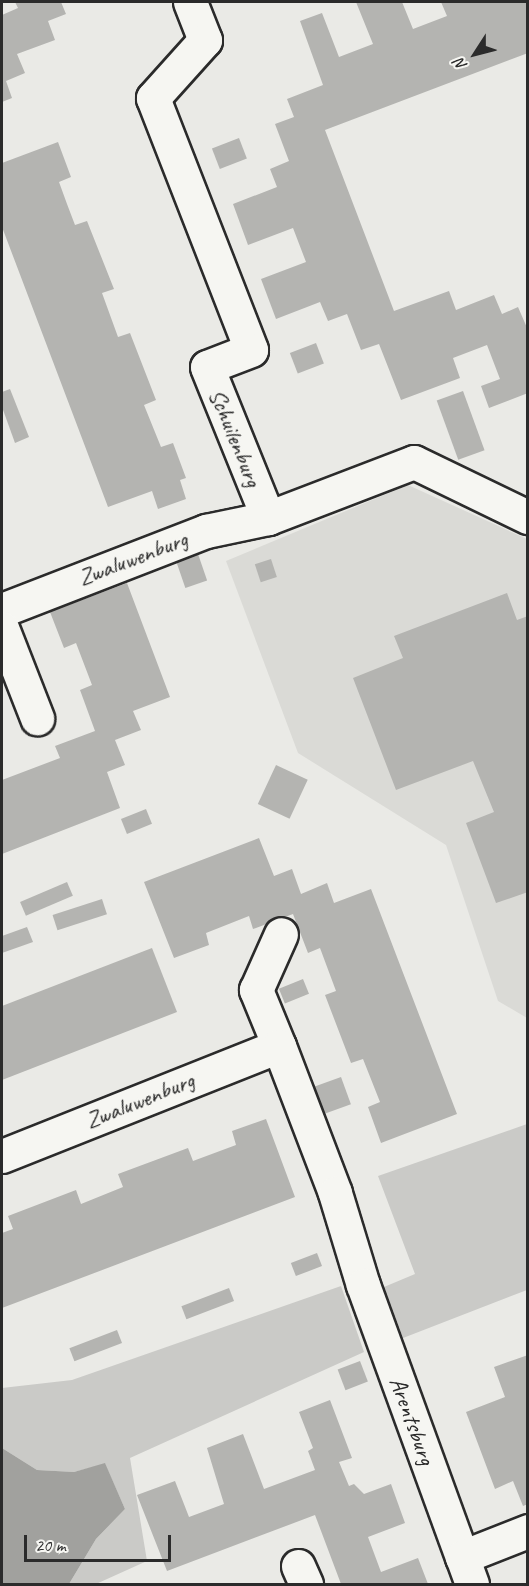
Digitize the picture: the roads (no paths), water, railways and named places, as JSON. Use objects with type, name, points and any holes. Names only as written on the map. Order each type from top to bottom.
[{"type":"street","name":"Schuilenburg","points":[[190,2],[205,40],[153,98],[251,350],[207,367],[268,518],[414,462],[528,517]]},
{"type":"street","name":"Zwaluwenburg","points":[[2,610],[206,531],[268,518]]},
{"type":"street","points":[[2,628],[37,718]]},
{"type":"street","points":[[279,1046],[256,990],[281,934]]},
{"type":"street","name":"Zwaluwenburg","points":[[2,1156],[279,1046]]},
{"type":"street","name":"Arentsburg","points":[[279,1046],[335,1193],[363,1286],[467,1570],[528,1531]]}]
